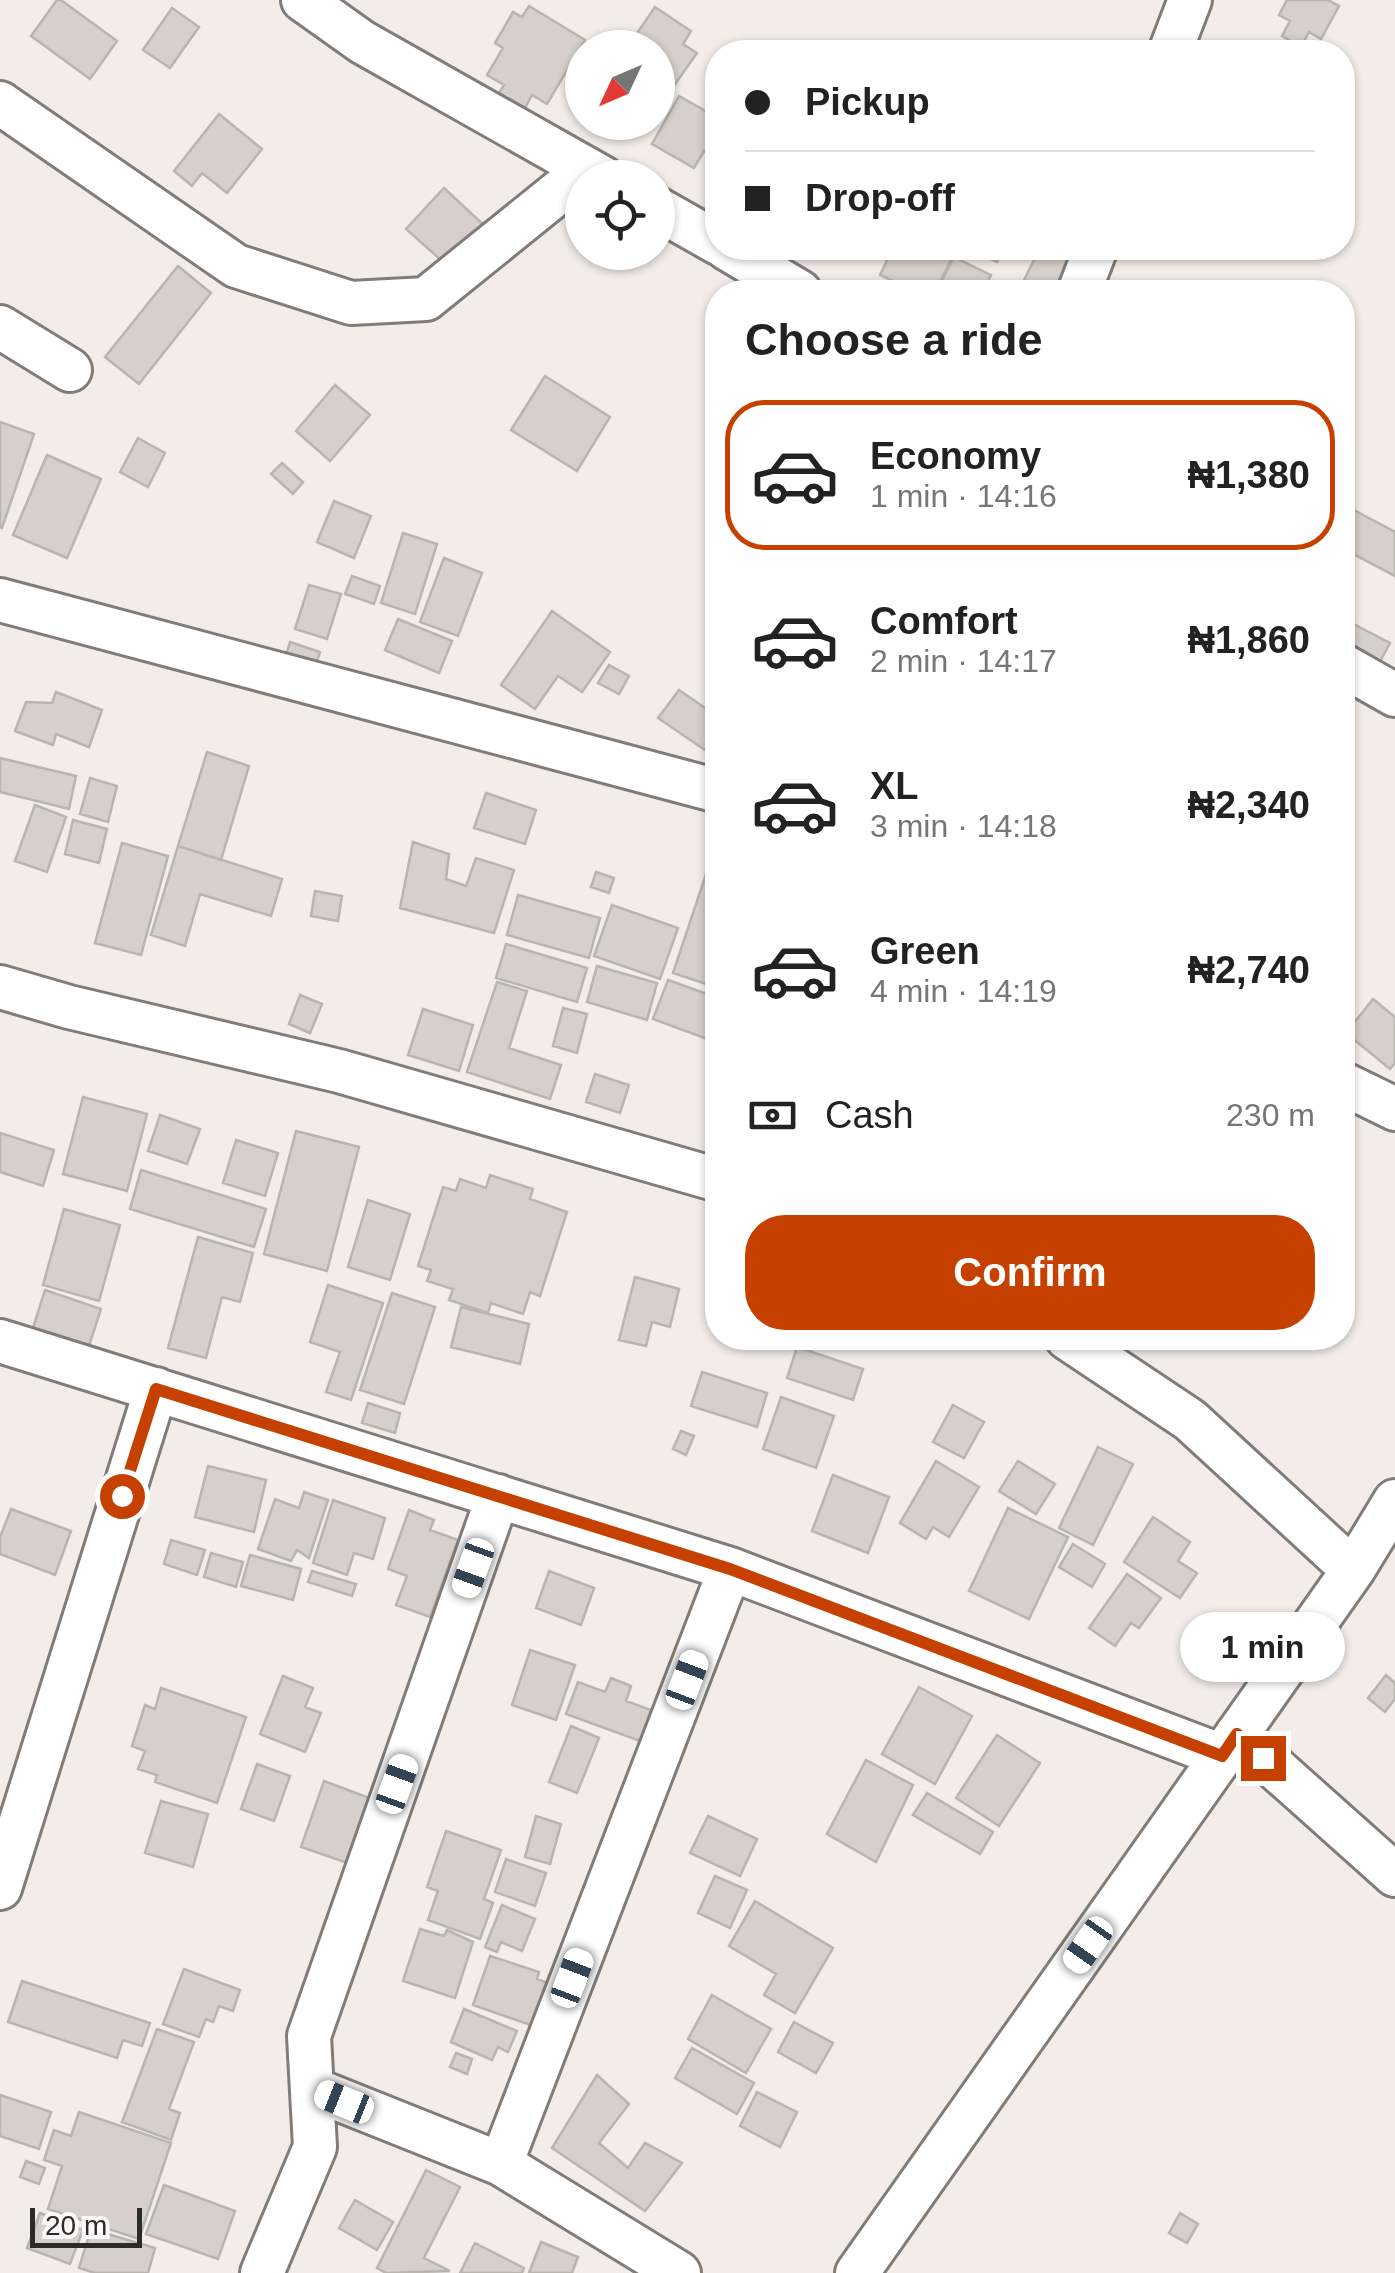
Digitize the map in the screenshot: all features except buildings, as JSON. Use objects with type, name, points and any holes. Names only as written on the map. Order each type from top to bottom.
[{"type":"street","points":[[303,0],[362,42],[572,160]]},
{"type":"street","points":[[1175,40],[1190,0]]},
{"type":"street","points":[[0,103],[236,266],[350,303],[426,299],[565,195]]},
{"type":"street","points":[[675,218],[705,235]]},
{"type":"street","points":[[746,260],[780,280]]},
{"type":"street","points":[[0,328],[70,370]]},
{"type":"street","points":[[0,600],[705,788]]},
{"type":"street","points":[[1355,672],[1395,695]]},
{"type":"street","points":[[0,987],[339,1071],[705,1176]]},
{"type":"street","points":[[1355,1089],[1395,1109]]},
{"type":"street","points":[[0,1340],[730,1569],[1229,1745],[1395,1875]]},
{"type":"street","points":[[1085,1350],[1190,1420],[1353,1570]]},
{"type":"street","points":[[0,1888],[156,1389]]},
{"type":"street","points":[[262,2273],[315,2147],[309,2036],[498,1496]]},
{"type":"street","points":[[868,2269],[1353,1570],[1395,1501]]},
{"type":"street","points":[[501,2164],[730,1569]]},
{"type":"street","points":[[313,2089],[501,2164],[679,2273]]},
{"type":"route","points":[[122,1496],[156,1389],[730,1569],[1222,1756],[1237,1734],[1263,1758]]}]
